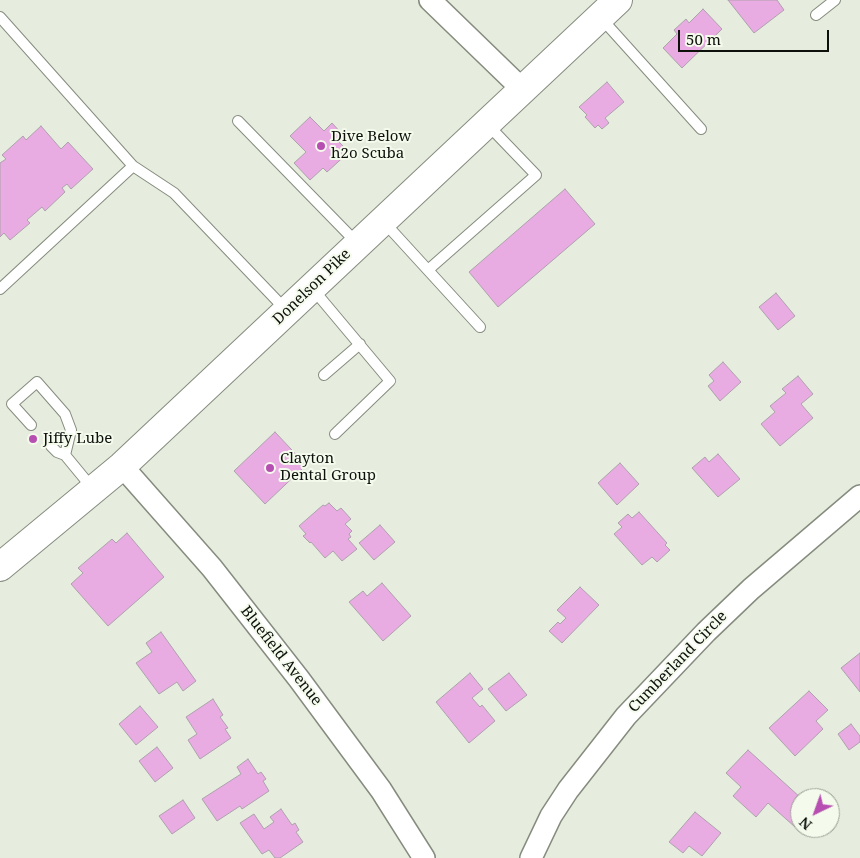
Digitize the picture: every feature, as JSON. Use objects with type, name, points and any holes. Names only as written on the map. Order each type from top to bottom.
[{"type":"main road","name":"Donelson Pike","points":[[0,568],[122,466],[609,9]]},
{"type":"street","points":[[430,0],[522,89]]},
{"type":"street","name":"Bluefield Avenue","points":[[122,466],[212,568],[299,679],[381,790],[424,858]]},
{"type":"street","name":"Cumberland Circle","points":[[530,858],[551,816],[563,798],[626,716],[706,632],[751,589],[860,496]]},
{"type":"lane","points":[[816,15],[835,0]]},
{"type":"lane","points":[[609,9],[701,128]]},
{"type":"lane","points":[[0,17],[133,166],[174,193],[287,311]]},
{"type":"lane","points":[[238,121],[358,243]]},
{"type":"lane","points":[[428,270],[536,175],[486,123]]},
{"type":"lane","points":[[0,289],[133,166]]},
{"type":"lane","points":[[382,221],[480,327]]},
{"type":"lane","points":[[311,288],[390,381],[335,434]]},
{"type":"lane","points":[[324,376],[360,344]]},
{"type":"lane","points":[[31,425],[12,404],[37,382],[65,414],[71,430],[65,455]]},
{"type":"lane","points":[[51,446],[57,452],[65,455],[94,489]]},
{"type":"building","points":[[728,0],[777,0],[784,10],[754,33]]},
{"type":"building","points":[[703,9],[722,29],[682,68],[663,48],[677,34],[674,30],[686,19],[689,23]]},
{"type":"building","points":[[607,82],[624,102],[605,118],[609,123],[602,129],[598,125],[595,128],[585,117],[587,115],[579,107]]},
{"type":"building","name":"Dive Below h2o Scuba","points":[[310,117],[324,131],[332,123],[343,135],[337,140],[349,152],[327,172],[323,168],[310,180],[294,163],[306,152],[290,136]]},
{"type":"building","points":[[41,126],[61,149],[68,142],[93,169],[71,189],[67,184],[62,188],[65,192],[45,211],[42,207],[27,220],[30,223],[10,240],[4,233],[0,237],[0,163],[6,159],[2,155],[23,136],[26,140]]},
{"type":"building","points":[[565,189],[595,224],[498,307],[469,272]]},
{"type":"building","points":[[776,293],[795,316],[778,330],[759,307]]},
{"type":"building","points":[[723,362],[741,382],[720,401],[708,386],[714,381],[709,375]]},
{"type":"building","points":[[798,376],[813,394],[801,404],[813,418],[780,446],[761,424],[775,412],[770,406],[786,393],[782,389]]},
{"type":"building","name":"Clayton Dental Group","points":[[275,432],[306,465],[265,504],[234,471]]},
{"type":"building","points":[[718,454],[740,479],[718,497],[692,468],[705,457],[709,462]]},
{"type":"building","points":[[620,463],[639,484],[617,505],[598,483]]},
{"type":"building","points":[[329,503],[337,511],[341,508],[351,519],[345,524],[352,531],[349,534],[351,537],[348,539],[357,549],[342,561],[333,551],[325,558],[303,536],[306,534],[299,526],[323,505],[325,506]]},
{"type":"building","points":[[639,512],[667,543],[665,545],[670,550],[657,562],[652,557],[642,565],[614,534],[622,527],[618,523],[628,514],[632,518]]},
{"type":"building","points":[[380,525],[395,542],[374,560],[359,543]]},
{"type":"building","points":[[127,533],[164,577],[108,626],[71,584],[83,573],[78,568],[112,539],[116,543]]},
{"type":"building","points":[[382,583],[411,616],[383,641],[349,602],[363,591],[367,596]]},
{"type":"building","points":[[580,587],[599,605],[562,643],[549,631],[558,622],[560,624],[566,618],[557,610]]},
{"type":"building","points":[[161,632],[196,681],[183,691],[177,682],[159,694],[136,663],[152,652],[146,643]]},
{"type":"building","points":[[860,653],[860,692],[841,668]]},
{"type":"building","points":[[470,673],[483,689],[472,698],[480,707],[482,705],[495,721],[469,743],[436,702]]},
{"type":"building","points":[[509,673],[527,695],[506,711],[488,689]]},
{"type":"building","points":[[809,691],[828,710],[816,721],[823,729],[795,756],[769,728]]},
{"type":"building","points":[[213,699],[223,715],[220,717],[228,728],[225,729],[231,738],[200,759],[188,740],[197,734],[186,717]]},
{"type":"building","points":[[140,706],[158,727],[136,745],[119,724]]},
{"type":"building","points":[[851,724],[860,736],[860,742],[849,750],[838,734]]},
{"type":"building","points":[[157,747],[173,768],[155,782],[139,761]]},
{"type":"building","points":[[748,750],[790,788],[790,823],[768,803],[756,817],[733,796],[741,787],[726,773]]},
{"type":"building","points":[[248,759],[258,774],[261,772],[266,779],[263,781],[269,791],[242,809],[240,806],[217,821],[202,799],[241,774],[237,767]]},
{"type":"building","points":[[183,800],[195,818],[172,834],[159,816]]},
{"type":"building","points":[[281,809],[292,825],[295,823],[299,830],[296,832],[303,842],[280,858],[275,858],[269,850],[262,854],[240,823],[254,814],[264,829],[274,822],[270,817]]},
{"type":"building","points":[[695,812],[721,833],[702,856],[689,846],[683,853],[669,842]]},
{"type":"place","name":"Dive Below h2o Scuba","points":[[321,146]]},
{"type":"place","name":"Jiffy Lube","points":[[33,439]]},
{"type":"place","name":"Clayton Dental Group","points":[[270,468]]}]
